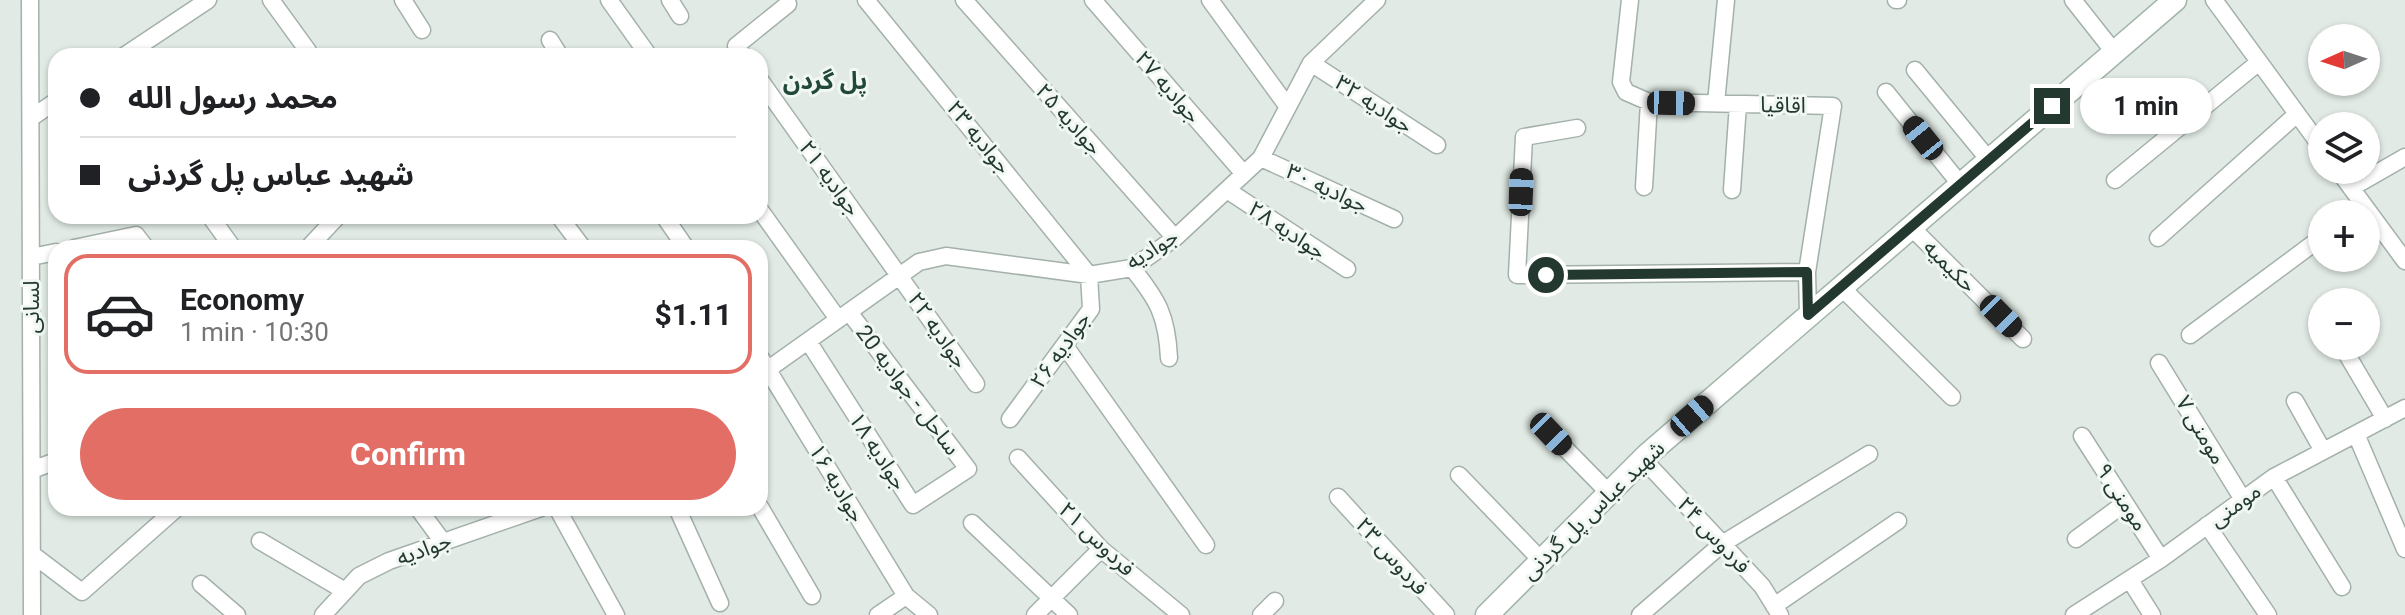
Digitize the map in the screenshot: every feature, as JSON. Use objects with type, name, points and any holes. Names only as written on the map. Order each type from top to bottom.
[{"type":"street","name":"لسانی","points":[[30,0],[32,615]]},
{"type":"street","points":[[136,48],[208,0]]},
{"type":"street","points":[[271,0],[306,48]]},
{"type":"street","points":[[403,0],[422,30]]},
{"type":"street","points":[[609,0],[643,48]]},
{"type":"street","points":[[670,0],[680,16]]},
{"type":"street","name":"جوادیه ۲۳","points":[[866,0],[1089,275]]},
{"type":"street","name":"جوادیه ۲۵","points":[[964,0],[1175,238]]},
{"type":"street","name":"جوادیه ۲۷","points":[[1093,0],[1244,174]]},
{"type":"street","points":[[1210,0],[1288,107]]},
{"type":"street","name":"جوادیه","points":[[768,364],[808,341],[919,262],[946,256],[1089,275],[1132,268],[1175,238],[1261,158],[1311,63],[1377,0]]},
{"type":"street","points":[[1630,0],[1621,82],[1626,92],[1649,102],[1644,187]]},
{"type":"street","points":[[1716,103],[1726,0]]},
{"type":"street","points":[[2073,0],[2114,52]]},
{"type":"street","name":"شهید عباس پل گردنی","points":[[1487,615],[1643,459],[2175,0]]},
{"type":"street","points":[[2214,0],[2308,129]]},
{"type":"street","points":[[737,48],[736,46],[788,4]]},
{"type":"street","points":[[550,40],[555,48]]},
{"type":"street","points":[[2115,180],[2259,62]]},
{"type":"street","name":"جوادیه ۳۲","points":[[1311,63],[1437,145]]},
{"type":"street","points":[[1915,70],[1989,160]]},
{"type":"street","name":"جوادیه ۲۱","points":[[768,91],[900,276]]},
{"type":"street","points":[[1886,92],[1960,184]]},
{"type":"street","name":"اقاقیا","points":[[1649,102],[1833,106],[1807,272]]},
{"type":"street","points":[[1732,190],[1738,104]]},
{"type":"street","points":[[31,118],[48,106]]},
{"type":"street","points":[[2158,238],[2297,114]]},
{"type":"street","points":[[1577,128],[1524,137],[1517,275],[1807,272],[1808,315]]},
{"type":"street","points":[[2351,188],[2405,157]]},
{"type":"street","name":"جوادیه ۳۰","points":[[1261,158],[1394,219]]},
{"type":"street","points":[[2348,184],[2355,200]]},
{"type":"street","name":"جوادیه ۲۸","points":[[1227,190],[1347,269]]},
{"type":"street","name":"ساحل - جوادیه 20","points":[[768,220],[968,469]]},
{"type":"street","points":[[316,240],[330,224]]},
{"type":"street","name":"حکیمیه","points":[[1911,227],[2023,339]]},
{"type":"street","points":[[2380,234],[2405,261]]},
{"type":"street","points":[[112,240],[136,235],[140,240]]},
{"type":"street","points":[[2190,335],[2308,247]]},
{"type":"street","points":[[31,257],[48,254]]},
{"type":"street","points":[[1132,268],[1147,286],[1167,323],[1169,358]]},
{"type":"street","name":"جوادیه ۲۶","points":[[1010,419],[1091,309],[1089,275]]},
{"type":"street","name":"جوادیه ۲۲","points":[[900,276],[976,384]]},
{"type":"street","points":[[1841,287],[1952,397]]},
{"type":"street","name":"جوادیه ۱۸","points":[[808,341],[913,505],[968,469]]},
{"type":"street","points":[[1065,346],[1206,545]]},
{"type":"street","points":[[2350,360],[2385,419]]},
{"type":"street","name":"مومنی ۷","points":[[2159,363],[2242,498]]},
{"type":"street","name":"جوادیه ۱۶","points":[[768,375],[906,596],[929,615]]},
{"type":"street","points":[[2295,401],[2323,451]]},
{"type":"street","name":"مومنی","points":[[2074,615],[2161,559],[2274,477],[2405,408]]},
{"type":"street","points":[[1551,434],[1609,493]]},
{"type":"street","points":[[2356,434],[2405,549]]},
{"type":"street","name":"مومنی ۹","points":[[2082,436],[2161,559]]},
{"type":"street","points":[[1640,615],[1722,544],[1869,454]]},
{"type":"street","name":"فردوس ۲۱","points":[[1018,458],[1101,549],[1181,615]]},
{"type":"street","name":"فردوس ۲۴","points":[[1643,459],[1762,586],[1777,611]]},
{"type":"street","points":[[32,470],[48,464]]},
{"type":"street","points":[[1459,475],[1541,560]]},
{"type":"street","points":[[2274,477],[2342,587]]},
{"type":"street","name":"فردوس ۲۳","points":[[1338,497],[1446,615]]},
{"type":"street","points":[[2076,539],[2125,503]]},
{"type":"street","points":[[32,554],[82,592],[168,516]]},
{"type":"street","points":[[424,516],[443,542]]},
{"type":"street","name":"جوادیه","points":[[323,615],[359,576],[389,561],[518,516]]},
{"type":"street","points":[[561,516],[616,615]]},
{"type":"street","points":[[681,516],[720,603]]},
{"type":"street","points":[[765,516],[812,596]]},
{"type":"street","points":[[1777,611],[1898,521]]},
{"type":"street","points":[[972,523],[1069,615]]},
{"type":"street","points":[[2207,525],[2268,615]]},
{"type":"street","points":[[260,541],[345,591]]},
{"type":"street","points":[[1035,615],[1101,549]]},
{"type":"street","points":[[2130,580],[2152,615]]},
{"type":"street","points":[[201,584],[237,615]]},
{"type":"street","points":[[878,615],[906,596]]},
{"type":"street","points":[[1261,615],[1275,601]]},
{"type":"district","name":"پل گردن","points":[[825,81]]},
{"type":"route","points":[[1546,275],[1807,272],[1808,315],[2052,106]]}]
